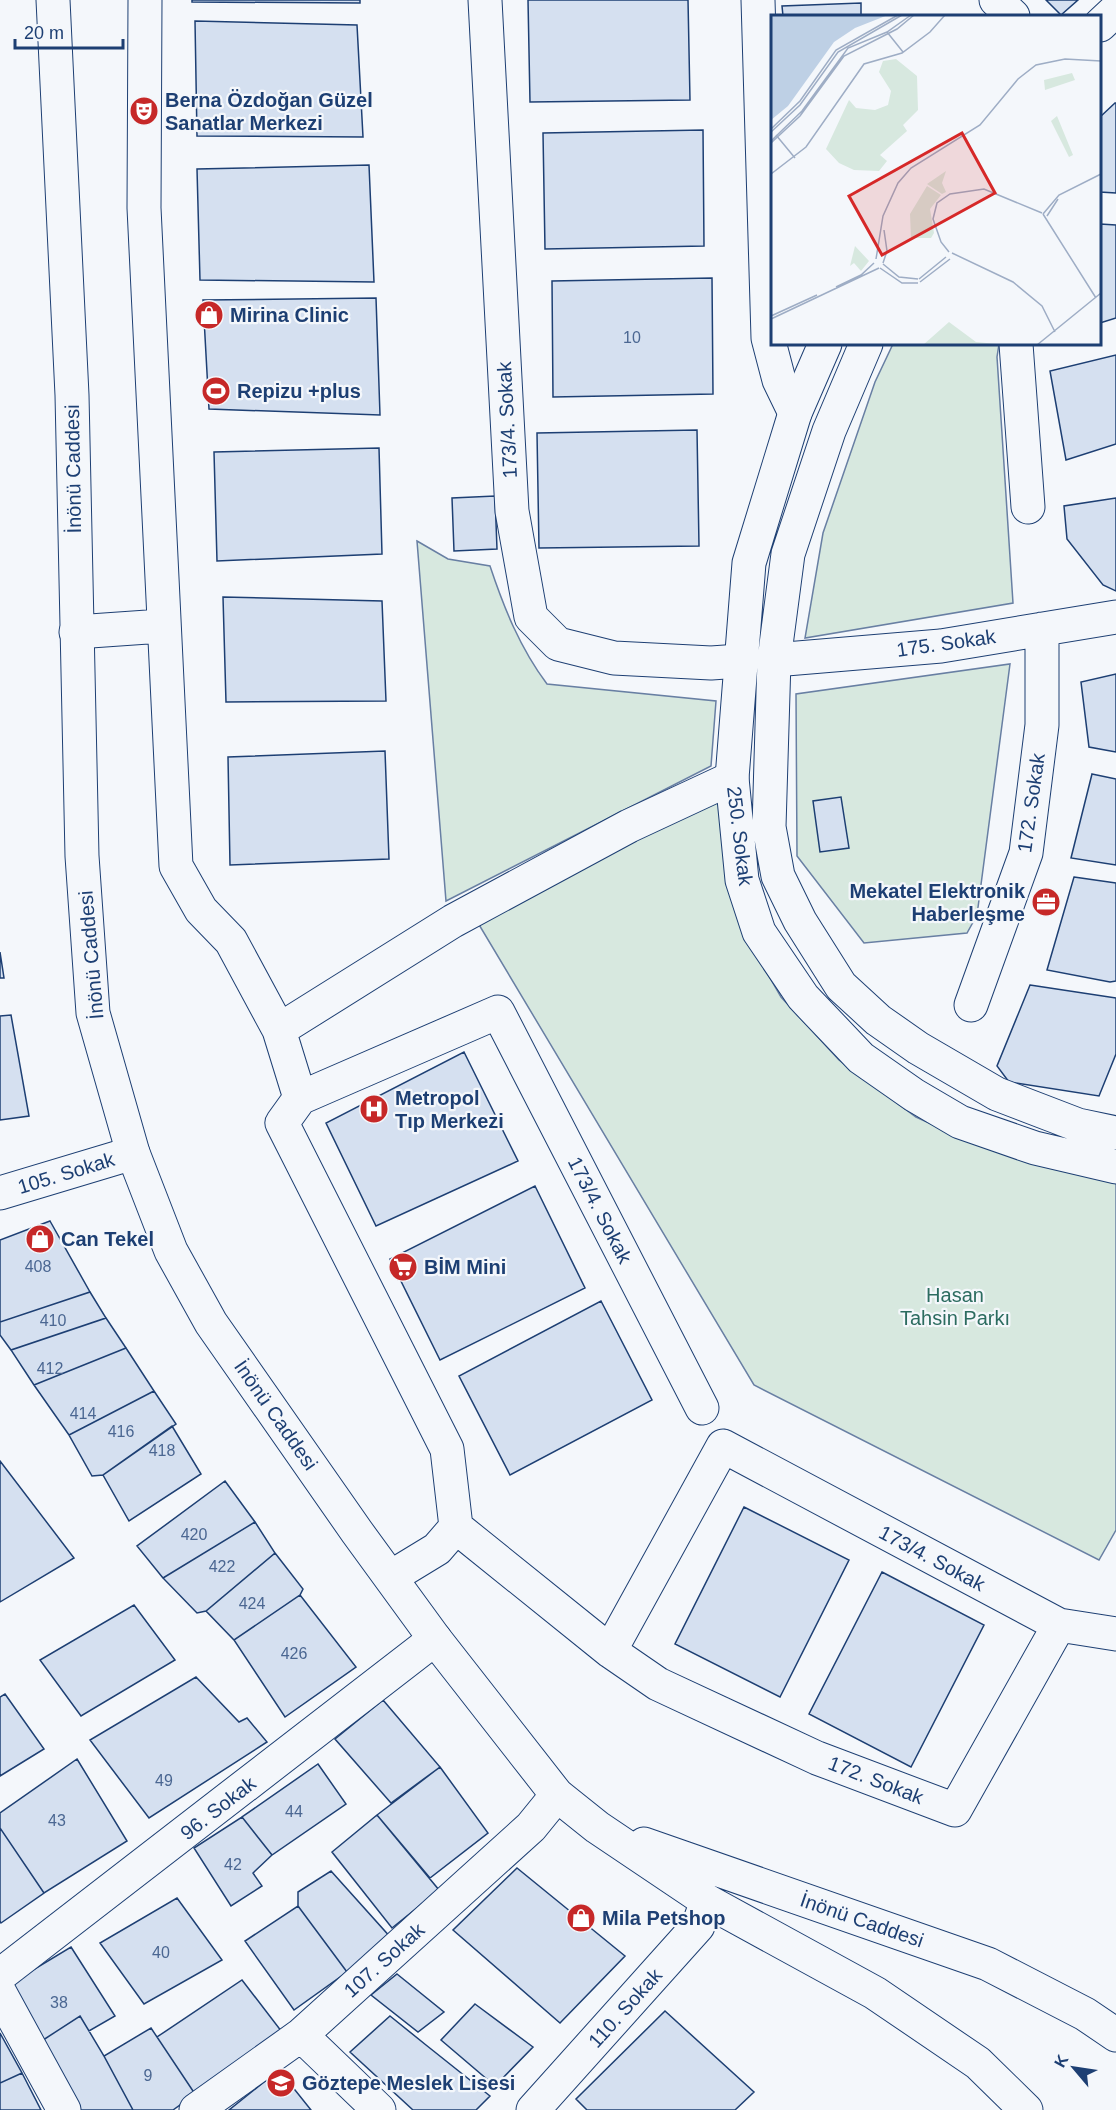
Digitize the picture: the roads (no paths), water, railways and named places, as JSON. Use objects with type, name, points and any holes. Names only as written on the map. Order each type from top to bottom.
[{"type":"street","name":"İnönü Caddesi","points":[[53,0],[72,394],[82,856],[93,1013],[133,1153],[171,1251],[211,1323],[391,1577],[435,1639],[557,1795],[597,1827],[707,1900],[875,1993],[978,2063],[1026,2110]]},
{"type":"street","points":[[146,0],[144,208],[162,626],[176,866],[201,910],[231,941],[279,1029],[300,1098],[282,1123],[447,1449],[456,1527],[437,1549],[391,1577]]},
{"type":"street","name":"173/4. Sokak","points":[[485,0],[512,510],[531,617],[558,644],[614,658],[711,663],[774,660]]},
{"type":"street","points":[[758,0],[768,338],[779,380],[795,413],[829,431]]},
{"type":"street","points":[[996,0],[1012,15]]},
{"type":"street","points":[[1101,24],[1116,10]]},
{"type":"street","points":[[1101,30],[1116,36]]},
{"type":"street","name":"250. Sokak","points":[[825,345],[795,413],[749,563],[732,778],[742,880],[759,932],[803,997],[861,1058],[960,1122],[1035,1148],[1116,1167]]},
{"type":"street","name":"250. Sokak","points":[[866,345],[829,431],[788,554],[774,660],[769,826],[778,876],[800,921],[842,986],[878,1020],[918,1048],[997,1094],[1078,1125],[1116,1133]]},
{"type":"street","points":[[1016,345],[1028,507]]},
{"type":"street","name":"175. Sokak","points":[[774,660],[941,646],[1116,617]]},
{"type":"street","points":[[76,632],[162,626]]},
{"type":"street","name":"172. Sokak","points":[[971,1005],[1026,853],[1042,725],[1042,629]]},
{"type":"street","points":[[279,1029],[453,921],[629,826],[732,778]]},
{"type":"street","name":"173/4. Sokak","points":[[300,1098],[498,1012],[702,1408]]},
{"type":"street","name":"105. Sokak","points":[[0,1193],[133,1153]]},
{"type":"street","name":"173/4. Sokak","points":[[610,1651],[723,1446],[1059,1625],[1116,1634]]},
{"type":"street","name":"172. Sokak","points":[[456,1527],[610,1651],[658,1684],[802,1751],[955,1810],[1059,1625]]},
{"type":"street","name":"96. Sokak","points":[[0,1975],[435,1639]]},
{"type":"street","name":"107. Sokak","points":[[196,2110],[301,2035],[531,1827],[557,1795]]},
{"type":"street","name":"İnönü Caddesi","points":[[597,1827],[988,1964],[1085,2014],[1116,2035]]},
{"type":"street","name":"110. Sokak","points":[[533,2110],[698,1926],[707,1900]]},
{"type":"street","points":[[0,1993],[64,2110]]},
{"type":"street","points":[[301,2035],[379,2110]]},
{"type":"place","name":"Berna Özdoğan Güzel Sanatlar Merkezi","points":[[144,111]]},
{"type":"place","name":"Mirina Clinic","points":[[209,315]]},
{"type":"place","name":"Repizu +plus","points":[[216,391]]},
{"type":"place","name":"Mekatel Elektronik Haberleşme","points":[[1046,902]]},
{"type":"place","name":"Metropol Tıp Merkezi","points":[[374,1109]]},
{"type":"place","name":"Can Tekel","points":[[40,1239]]},
{"type":"place","name":"BİM Mini","points":[[403,1267]]},
{"type":"place","name":"Mila Petshop","points":[[581,1918]]},
{"type":"place","name":"Göztepe Meslek Lisesi","points":[[281,2083]]},
{"type":"park label","name":"Hasan Tahsin Parkı","points":[[955,1306]]}]
